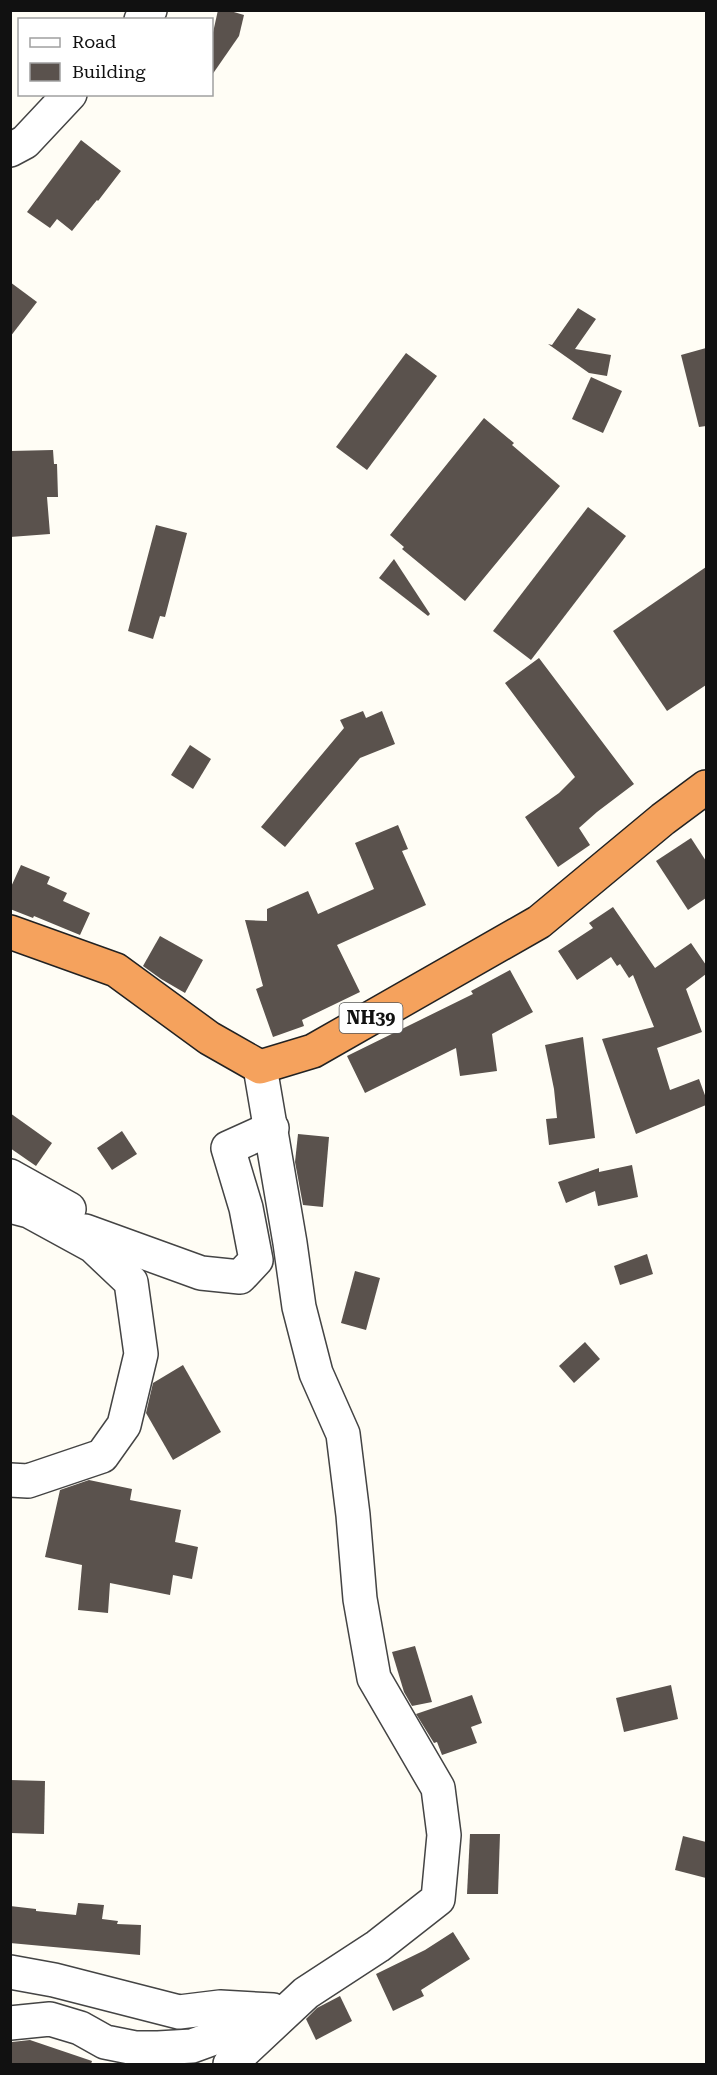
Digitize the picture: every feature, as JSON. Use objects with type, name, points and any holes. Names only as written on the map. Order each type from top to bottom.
[{"type":"highway","name":"NH39","points":[[260,1067],[313,1051],[539,922],[663,819],[706,787]]},
{"type":"highway","points":[[10,932],[116,970],[209,1038],[260,1067]]},
{"type":"street","points":[[10,150],[25,142],[68,96]]},
{"type":"street","points":[[230,2064],[306,1993],[378,1946],[438,1899],[444,1836],[438,1788],[374,1678],[360,1599],[343,1434],[316,1373],[299,1307],[272,1128],[260,1067]]},
{"type":"street","points":[[20,1208],[201,1273],[240,1277],[256,1260],[246,1208],[228,1148],[272,1128]]},
{"type":"street","points":[[10,1176],[142,1252]]},
{"type":"street","points":[[10,1480],[28,1481],[102,1456],[124,1425],[141,1354],[131,1282],[93,1246],[20,1208]]},
{"type":"street","points":[[10,1972],[54,1980],[179,2012],[220,2007],[286,2011]]},
{"type":"street","points":[[10,2023],[50,2019],[80,2028],[105,2042],[135,2048],[158,2049],[192,2046],[286,2011]]},
{"type":"building","points":[[218,10],[244,15],[239,36],[213,74],[213,32]]},
{"type":"building","points":[[81,140],[121,171],[72,231],[57,219],[50,228],[27,212]]},
{"type":"building","points":[[10,282],[37,302],[10,337]]},
{"type":"building","points":[[578,308],[596,319],[575,349],[611,355],[607,376],[589,373],[548,344],[552,345]]},
{"type":"building","points":[[706,348],[706,426],[699,427],[681,355]]},
{"type":"building","points":[[406,353],[437,376],[367,470],[336,447]]},
{"type":"building","points":[[591,377],[622,391],[603,433],[572,419]]},
{"type":"building","points":[[484,418],[560,486],[465,601],[402,549],[404,547],[390,535]]},
{"type":"building","points":[[53,450],[54,464],[57,464],[58,497],[47,497],[50,534],[10,537],[10,451]]},
{"type":"building","points":[[588,507],[626,536],[531,660],[493,631]]},
{"type":"building","points":[[156,525],[187,533],[165,617],[160,616],[153,639],[128,631]]},
{"type":"building","points":[[394,559],[430,614],[428,616],[379,578]]},
{"type":"building","points":[[706,567],[706,685],[667,711],[613,631]]},
{"type":"building","points":[[539,658],[634,784],[579,828],[590,845],[558,867],[525,817],[559,793],[575,777],[505,683]]},
{"type":"building","points":[[363,711],[366,718],[382,711],[395,744],[360,758],[285,847],[261,827],[344,728],[340,720]]},
{"type":"building","points":[[190,745],[211,759],[193,789],[171,775]]},
{"type":"building","points":[[398,825],[408,849],[402,851],[426,905],[337,945],[360,992],[302,1020],[304,1026],[273,1037],[256,989],[263,986],[245,920],[267,921],[267,909],[308,891],[318,914],[374,889],[355,843]]},
{"type":"building","points":[[691,838],[706,861],[706,898],[688,910],[656,861]]},
{"type":"building","points":[[21,865],[50,877],[47,884],[67,893],[63,901],[90,913],[80,935],[10,909],[10,889]]},
{"type":"building","points":[[613,907],[655,968],[691,943],[706,965],[706,974],[686,989],[702,1032],[657,1048],[670,1090],[699,1079],[706,1098],[706,1105],[636,1134],[602,1039],[654,1027],[633,975],[629,978],[620,964],[617,966],[611,957],[577,980],[558,951],[593,928],[589,923]]},
{"type":"building","points":[[160,936],[203,960],[185,993],[143,966]]},
{"type":"building","points":[[510,970],[533,1012],[492,1034],[497,1071],[460,1076],[456,1048],[365,1093],[347,1056],[473,994],[471,991]]},
{"type":"building","points":[[583,1037],[595,1138],[549,1145],[546,1119],[557,1118],[545,1045]]},
{"type":"building","points":[[10,1113],[52,1143],[36,1166],[10,1148]]},
{"type":"building","points":[[122,1131],[137,1154],[112,1170],[97,1148]]},
{"type":"building","points":[[298,1134],[329,1137],[323,1207],[303,1205],[295,1162]]},
{"type":"building","points":[[632,1165],[638,1197],[598,1206],[595,1191],[566,1203],[558,1182],[599,1168],[599,1172]]},
{"type":"building","points":[[647,1254],[653,1274],[620,1285],[614,1266]]},
{"type":"building","points":[[355,1271],[380,1278],[366,1330],[341,1323]]},
{"type":"building","points":[[585,1342],[600,1359],[574,1383],[559,1366]]},
{"type":"building","points":[[183,1365],[221,1432],[173,1460],[146,1413],[153,1383]]},
{"type":"building","points":[[89,1480],[132,1489],[130,1500],[181,1510],[175,1542],[198,1547],[192,1579],[173,1575],[170,1595],[110,1583],[108,1613],[78,1610],[82,1565],[45,1557],[60,1490]]},
{"type":"building","points":[[415,1646],[432,1702],[412,1706],[404,1692],[392,1652]]},
{"type":"building","points":[[671,1685],[678,1719],[624,1732],[616,1698]]},
{"type":"building","points":[[472,1695],[482,1723],[471,1727],[477,1743],[442,1755],[437,1742],[434,1743],[416,1714]]},
{"type":"building","points":[[10,1780],[45,1781],[44,1834],[10,1833]]},
{"type":"building","points":[[470,1834],[500,1834],[498,1894],[467,1894]]},
{"type":"building","points":[[683,1836],[706,1842],[706,1878],[675,1870]]},
{"type":"building","points":[[78,1903],[104,1905],[102,1919],[118,1921],[117,1924],[141,1925],[140,1955],[10,1943],[10,1906],[76,1915]]},
{"type":"building","points":[[453,1932],[470,1959],[421,1990],[424,1996],[393,2011],[376,1974],[425,1950]]},
{"type":"building","points":[[340,1996],[352,2021],[316,2040],[306,2019],[317,2008]]},
{"type":"building","points":[[30,2040],[92,2061],[91,2064],[10,2064],[12,2042]]}]
